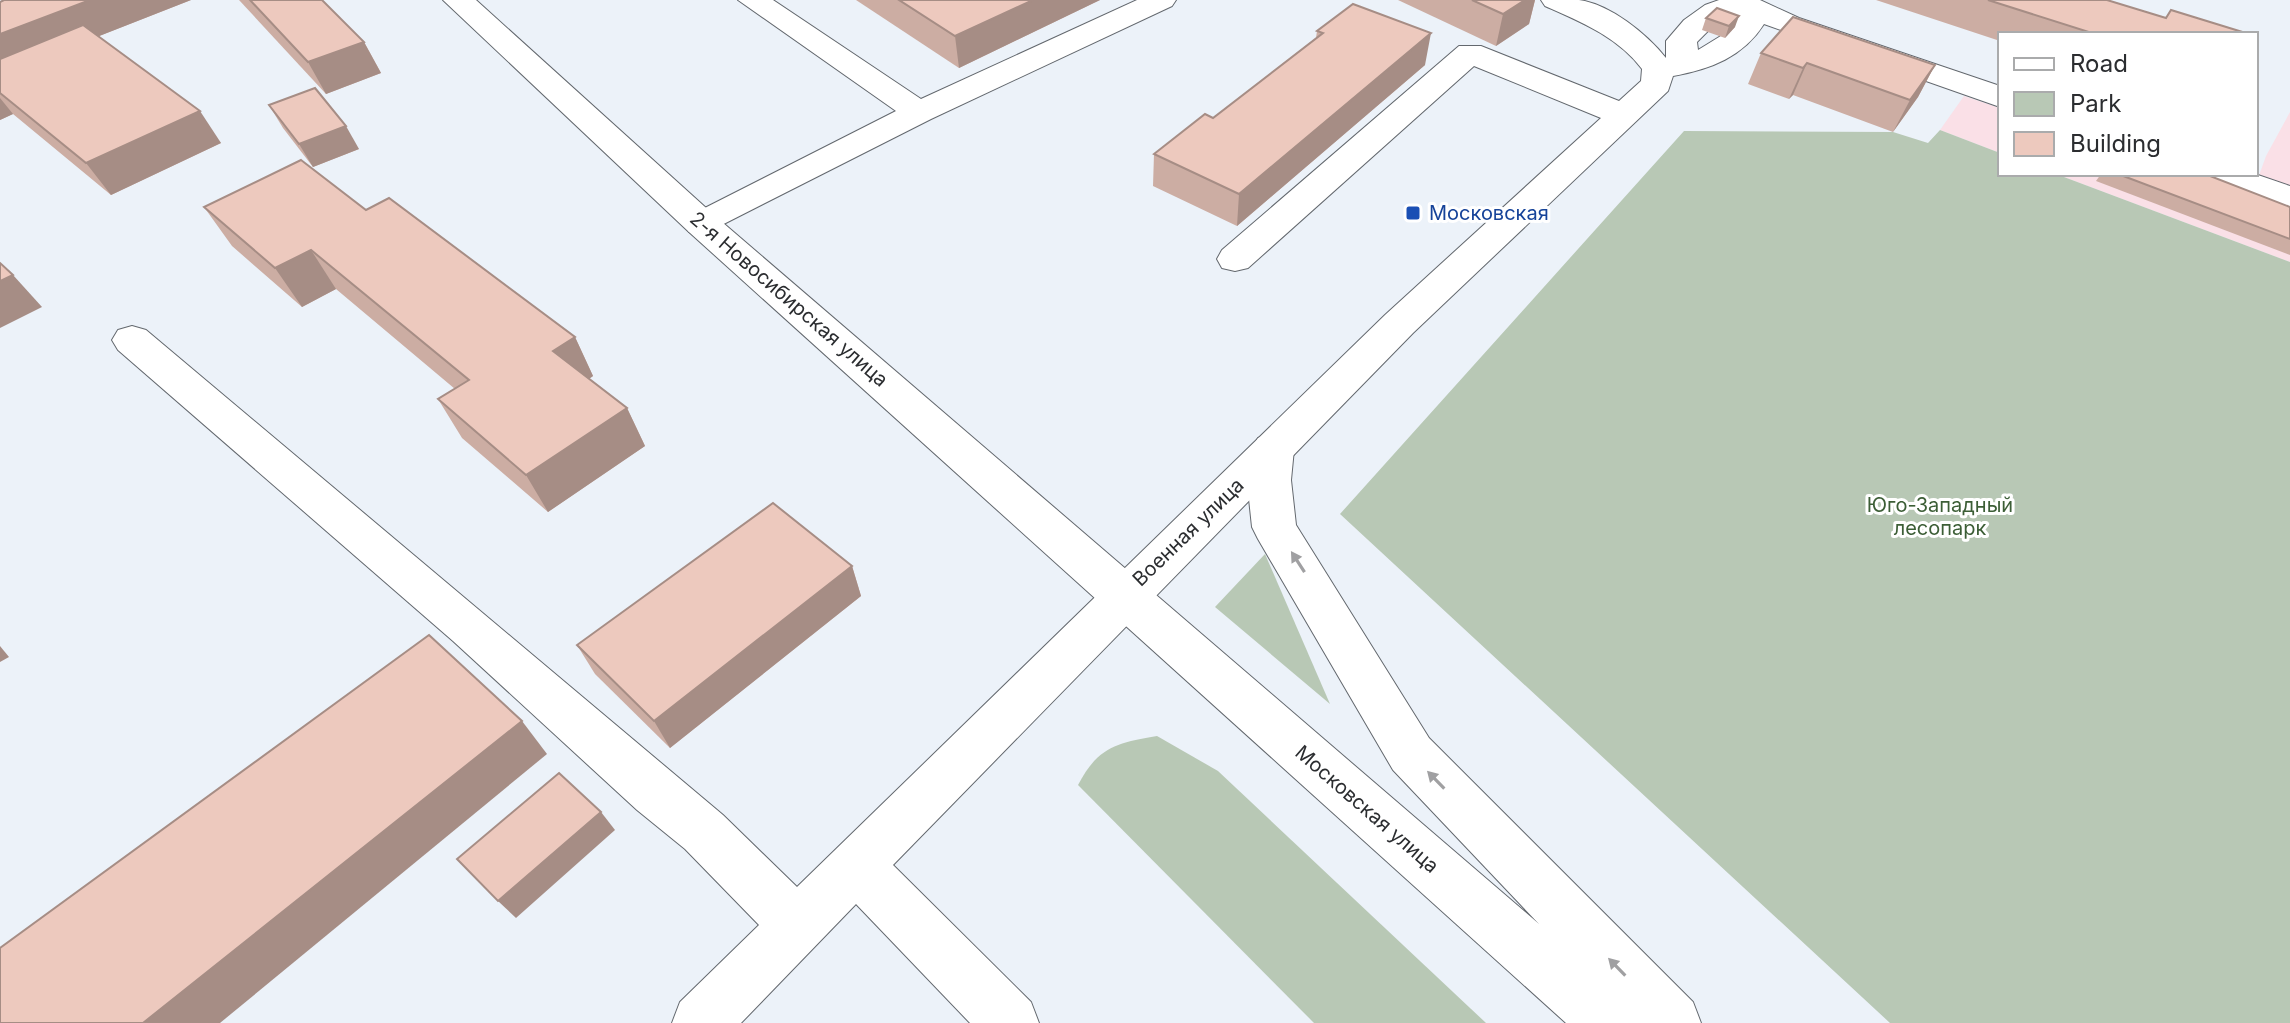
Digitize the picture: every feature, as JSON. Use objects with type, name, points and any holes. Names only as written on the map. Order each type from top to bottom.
[{"type":"main road","name":"2-я Новосибирская улица","points":[[458,0],[702,224],[1125,593]]},
{"type":"main road","points":[[753,0],[919,112]]},
{"type":"main road","points":[[702,224],[919,112],[1161,0]]},
{"type":"main road","points":[[1556,0],[1605,21],[1671,66],[1716,55],[1743,12],[1788,24],[1998,96]]},
{"type":"main road","name":"Военная улица","points":[[701,1023],[1125,593],[1399,324],[1657,84],[1671,66],[1681,41],[1699,21],[1718,8],[1743,12]]},
{"type":"main road","points":[[1235,259],[1470,53],[1624,115]]},
{"type":"main road","points":[[2227,176],[2290,198]]},
{"type":"main road","points":[[132,340],[470,627],[655,793],[704,832],[797,925]]},
{"type":"main road","points":[[1273,449],[1269,480],[1274,527],[1411,754],[1672,1023]]},
{"type":"main road","name":"Московская улица","points":[[1125,593],[1609,1023]]},
{"type":"main road","points":[[855,865],[1010,1023]]},
{"type":"shaded area","points":[[1964,96],[1998,107],[1998,152],[1940,130]]},
{"type":"shaded area","points":[[2290,112],[2290,262],[2061,176],[2197,176],[2252,195],[2266,156]]},
{"type":"green space","name":"Юго-Западный лесопарк","points":[[1940,130],[1998,152],[1998,176],[2061,176],[2290,262],[2290,1023],[1890,1023],[1340,514],[1684,131],[1893,132],[1928,143]]},
{"type":"green space","points":[[1265,554],[1330,704],[1215,607]]},
{"type":"green space","points":[[1157,736],[1218,771],[1486,1023],[1314,1023],[1078,785],[1093,762],[1110,749]]},
{"type":"building","points":[[90,0],[0,34],[0,2]]},
{"type":"building","points":[[250,0],[322,0],[364,42],[308,62]]},
{"type":"building","points":[[899,0],[1033,0],[955,36]]},
{"type":"building","points":[[1472,0],[1525,0],[1503,14]]},
{"type":"building","points":[[1988,0],[2107,0],[2166,18],[2171,10],[2242,32],[2089,32]]},
{"type":"building","points":[[1353,4],[1431,33],[1239,194],[1154,154],[1205,114],[1213,118],[1323,33],[1317,31]]},
{"type":"building","points":[[1717,8],[1739,16],[1729,26],[1706,18]]},
{"type":"building","points":[[1793,17],[1935,65],[1910,100],[1807,63],[1803,68],[1761,53]]},
{"type":"building","points":[[83,25],[200,111],[86,163],[0,93],[0,59]]},
{"type":"building","points":[[315,88],[346,126],[299,144],[269,105]]},
{"type":"building","points":[[301,160],[366,210],[389,198],[575,337],[553,351],[627,408],[526,475],[438,399],[469,380],[311,250],[275,268],[204,207]]},
{"type":"building","points":[[2123,176],[2210,176],[2290,207],[2290,239]]},
{"type":"building","points":[[0,263],[13,275],[0,281]]},
{"type":"building","points":[[773,503],[852,566],[654,721],[577,645]]},
{"type":"building","points":[[429,635],[522,721],[143,1023],[0,1023],[0,948]]},
{"type":"building","points":[[559,773],[601,812],[498,901],[457,859]]},
{"type":"place","name":"Московская","points":[[1413,213]]}]
